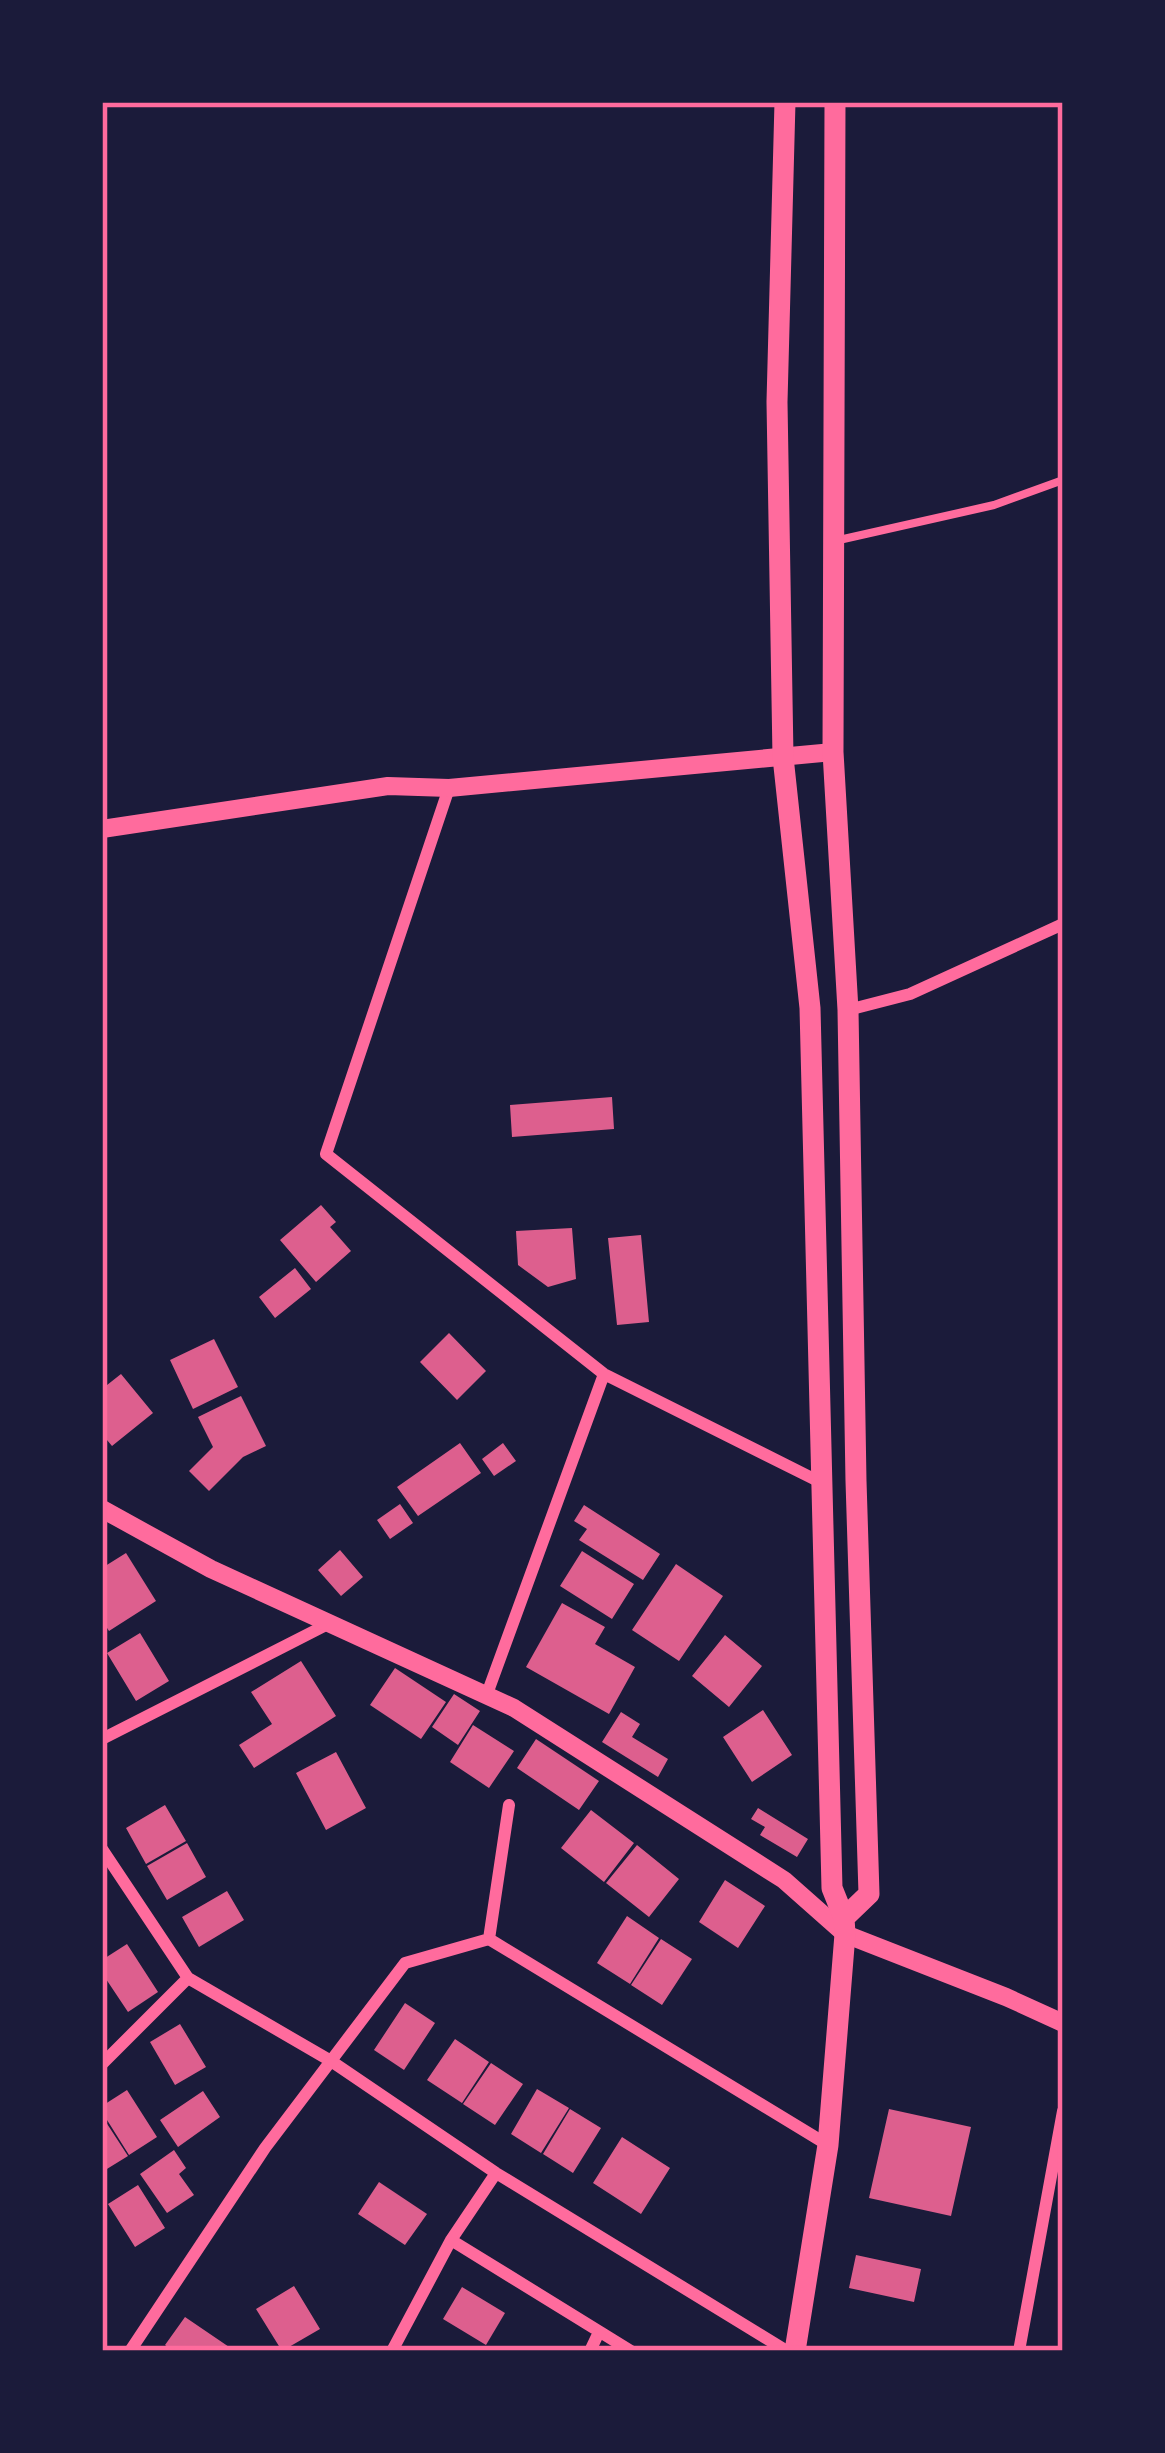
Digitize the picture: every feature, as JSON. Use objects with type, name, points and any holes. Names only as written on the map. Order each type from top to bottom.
[{"type":"main road","points":[[784,102],[777,402],[783,757],[810,1008],[832,1888],[844,1926],[828,2145],[791,2351]]},
{"type":"main road","points":[[835,102],[833,752],[848,1010],[869,1894],[844,1926]]},
{"type":"street","points":[[102,830],[388,786],[449,788],[833,752]]},
{"type":"street","points":[[449,788],[326,1154],[604,1374],[820,1482]]},
{"type":"street","points":[[848,1010],[910,994],[1063,924]]},
{"type":"street","points":[[487,1694],[604,1374]]},
{"type":"street","points":[[102,1509],[211,1569],[487,1694],[566,1738],[784,1880],[844,1926],[1063,2024]]},
{"type":"street","points":[[102,1739],[331,1623]]},
{"type":"street","points":[[489,1939],[509,1804]]},
{"type":"street","points":[[102,1849],[188,1978],[331,2061],[496,2173],[791,2351]]},
{"type":"street","points":[[130,2351],[265,2148],[405,1963],[489,1939],[828,2145]]},
{"type":"street","points":[[102,2064],[188,1978]]},
{"type":"street","points":[[1019,2351],[1063,2111]]},
{"type":"street","points":[[392,2351],[451,2240],[496,2173]]},
{"type":"street","points":[[451,2240],[631,2351]]},
{"type":"street","points":[[590,2351],[599,2332]]},
{"type":"lane","points":[[832,542],[994,505],[1063,480]]},
{"type":"building","points":[[612,1097],[614,1129],[512,1137],[510,1105]]},
{"type":"building","points":[[321,1205],[336,1222],[330,1227],[351,1251],[316,1282],[280,1240]]},
{"type":"building","points":[[572,1228],[576,1279],[548,1287],[518,1265],[516,1231]]},
{"type":"building","points":[[641,1235],[649,1322],[617,1325],[608,1238]]},
{"type":"building","points":[[295,1268],[311,1289],[275,1318],[259,1297]]},
{"type":"building","points":[[449,1333],[486,1371],[457,1400],[420,1362]]},
{"type":"building","points":[[214,1339],[238,1387],[193,1409],[170,1360]]},
{"type":"building","points":[[121,1374],[153,1413],[112,1446],[102,1434],[102,1389]]},
{"type":"building","points":[[241,1396],[266,1446],[243,1457],[209,1491],[189,1471],[213,1447],[198,1417]]},
{"type":"building","points":[[460,1443],[481,1473],[418,1516],[397,1487]]},
{"type":"building","points":[[503,1443],[516,1461],[494,1476],[482,1459]]},
{"type":"building","points":[[400,1504],[413,1523],[390,1539],[377,1520]]},
{"type":"building","points":[[584,1505],[660,1554],[643,1580],[579,1540],[587,1529],[574,1521]]},
{"type":"building","points":[[340,1550],[363,1577],[341,1596],[318,1570]]},
{"type":"building","points":[[582,1551],[634,1584],[612,1619],[560,1586]]},
{"type":"building","points":[[126,1553],[156,1601],[109,1631],[102,1620],[102,1568]]},
{"type":"building","points":[[676,1564],[723,1596],[679,1661],[632,1630]]},
{"type":"building","points":[[562,1603],[605,1627],[595,1644],[635,1667],[609,1714],[526,1667]]},
{"type":"building","points":[[140,1633],[169,1681],[136,1701],[107,1653]]},
{"type":"building","points":[[725,1635],[762,1666],[729,1707],[692,1676]]},
{"type":"building","points":[[301,1661],[336,1716],[254,1768],[239,1745],[272,1724],[251,1692]]},
{"type":"building","points":[[395,1668],[446,1702],[421,1739],[370,1705]]},
{"type":"building","points":[[454,1694],[480,1711],[458,1745],[432,1727]]},
{"type":"building","points":[[763,1710],[792,1755],[752,1782],[723,1737]]},
{"type":"building","points":[[621,1712],[640,1724],[632,1737],[668,1759],[658,1777],[602,1742]]},
{"type":"building","points":[[473,1725],[514,1751],[489,1788],[450,1762]]},
{"type":"building","points":[[536,1739],[599,1781],[579,1810],[517,1768]]},
{"type":"building","points":[[336,1752],[366,1808],[326,1830],[296,1773]]},
{"type":"building","points":[[165,1805],[186,1841],[146,1864],[126,1828]]},
{"type":"building","points":[[758,1808],[808,1839],[797,1857],[760,1835],[765,1827],[751,1819]]},
{"type":"building","points":[[591,1810],[634,1843],[604,1882],[561,1848]]},
{"type":"building","points":[[187,1843],[206,1877],[167,1900],[147,1866]]},
{"type":"building","points":[[637,1845],[679,1879],[649,1917],[606,1883]]},
{"type":"building","points":[[725,1880],[765,1906],[738,1948],[699,1922]]},
{"type":"building","points":[[227,1891],[244,1920],[199,1947],[182,1917]]},
{"type":"building","points":[[627,1916],[659,1938],[630,1984],[597,1963]]},
{"type":"building","points":[[661,1939],[692,1959],[662,2005],[631,1985]]},
{"type":"building","points":[[127,1944],[158,1992],[128,2012],[102,1973],[102,1960]]},
{"type":"building","points":[[405,2003],[435,2023],[404,2070],[374,2050]]},
{"type":"building","points":[[180,2024],[206,2067],[175,2085],[150,2042]]},
{"type":"building","points":[[455,2039],[489,2062],[462,2103],[427,2080]]},
{"type":"building","points":[[491,2063],[523,2084],[495,2125],[463,2104]]},
{"type":"building","points":[[537,2089],[569,2108],[541,2153],[511,2134]]},
{"type":"building","points":[[127,2090],[157,2137],[129,2155],[102,2112],[102,2106]]},
{"type":"building","points":[[203,2091],[220,2117],[178,2147],[160,2120]]},
{"type":"building","points":[[570,2109],[601,2128],[573,2173],[543,2154]]},
{"type":"building","points":[[889,2109],[971,2127],[951,2216],[869,2198]]},
{"type":"building","points":[[102,2116],[128,2156],[102,2172]]},
{"type":"building","points":[[622,2137],[670,2168],[641,2214],[593,2183]]},
{"type":"building","points":[[174,2150],[186,2168],[179,2174],[194,2195],[167,2213],[140,2174]]},
{"type":"building","points":[[379,2182],[427,2214],[405,2245],[358,2214]]},
{"type":"building","points":[[138,2185],[165,2228],[135,2247],[108,2204]]},
{"type":"building","points":[[856,2255],[921,2269],[914,2302],[849,2288]]},
{"type":"building","points":[[294,2286],[320,2329],[282,2351],[256,2309]]},
{"type":"building","points":[[462,2287],[505,2313],[486,2345],[443,2319]]},
{"type":"building","points":[[185,2317],[235,2351],[173,2351],[165,2345]]}]
